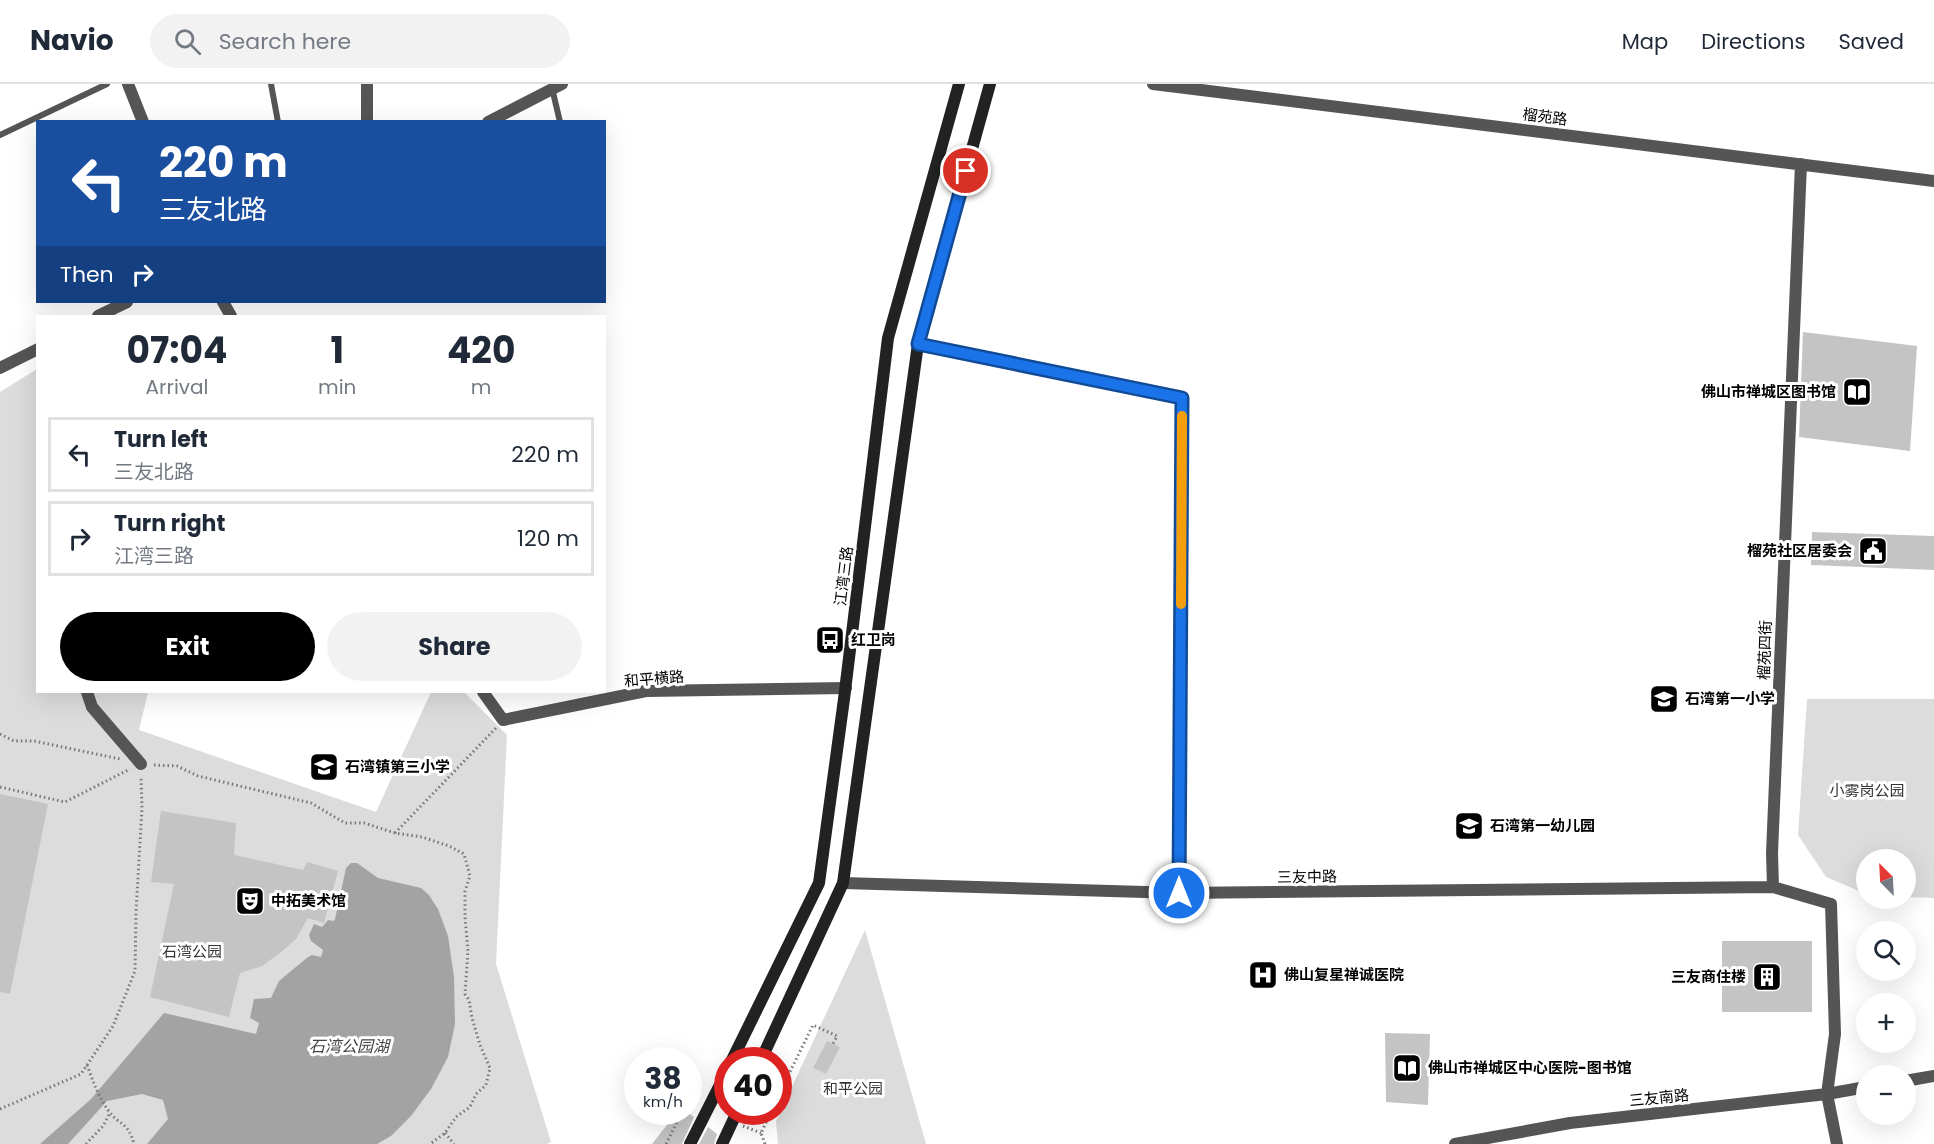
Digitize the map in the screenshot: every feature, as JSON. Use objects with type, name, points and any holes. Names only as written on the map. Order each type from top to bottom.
[{"type":"main road","name":"江湾三路","points":[[738,1047],[819,884],[846,688],[888,338],[958,84]]},
{"type":"main road","points":[[766,1047],[843,883],[918,344],[990,84]]},
{"type":"main road","points":[[690,1144],[714,1097]]},
{"type":"main road","points":[[722,1144],[731,1125]]},
{"type":"street","points":[[128,84],[143,120]]},
{"type":"street","points":[[367,84],[367,120]]},
{"type":"street","name":"榴苑路","points":[[1153,84],[1934,181]]},
{"type":"street","points":[[492,120],[555,86]]},
{"type":"street","name":"榴苑四街","points":[[1773,887],[1772,841],[1801,164]]},
{"type":"street","points":[[100,315],[125,303]]},
{"type":"street","points":[[918,344],[1182,398],[1179,893]]},
{"type":"street","points":[[0,368],[36,349]]},
{"type":"street","name":"和平横路","points":[[503,720],[646,691],[846,688]]},
{"type":"street","points":[[87,693],[92,707],[141,764]]},
{"type":"street","points":[[484,693],[503,720]]},
{"type":"street","name":"三友中路","points":[[843,883],[1179,893],[1773,887]]},
{"type":"street","points":[[1773,887],[1831,904],[1835,1034],[1827,1094],[1837,1144]]},
{"type":"street","points":[[1916,1079],[1934,1076]]},
{"type":"street","name":"三友南路","points":[[1455,1144],[1520,1138],[1570,1123],[1856,1090]]},
{"type":"lane","points":[[0,135],[107,84]]},
{"type":"lane","points":[[271,84],[278,120]]},
{"type":"lane","points":[[555,86],[560,120]]},
{"type":"path","points":[[395,833],[503,720]]},
{"type":"path","points":[[0,734],[14,741],[34,741],[141,764],[177,766],[198,776],[310,803],[345,823],[364,823],[395,833],[422,837],[464,854],[470,876],[465,891],[468,951],[465,994],[469,1000],[471,1018],[480,1045],[490,1068],[486,1085],[476,1095],[470,1107],[456,1117],[444,1133],[430,1144]]},
{"type":"path","points":[[0,787],[65,802],[141,764]]},
{"type":"path","points":[[0,1109],[81,1074],[113,1026],[135,971],[142,808],[141,764]]},
{"type":"path","points":[[792,1068],[813,1025],[837,1036],[833,1044]]},
{"type":"path","points":[[87,1065],[98,1095],[110,1113],[130,1131],[134,1144]]},
{"type":"path","points":[[86,1144],[103,1126],[110,1113]]},
{"type":"path","points":[[666,1144],[676,1125]]},
{"type":"path","points":[[765,1125],[761,1133],[765,1144]]},
{"type":"path","points":[[444,1133],[454,1144]]},
{"type":"green space","name":"石湾公园","points":[[36,370],[36,693],[148,693],[139,730],[376,812],[431,693],[465,693],[507,735],[496,964],[551,1142],[547,1144],[0,1144],[0,392]]},
{"type":"green space","name":"小雾岗公园","points":[[1807,699],[1934,699],[1934,898],[1916,897],[1916,849],[1856,849],[1856,890],[1826,877],[1798,835]]},
{"type":"green space","name":"和平公园","points":[[865,930],[926,1144],[778,1144],[776,1125],[792,1125],[792,1087]]},
{"type":"water","name":"石湾公园湖","points":[[351,863],[357,863],[378,878],[421,888],[429,895],[438,909],[448,936],[454,977],[455,1024],[448,1057],[431,1089],[411,1116],[391,1136],[377,1144],[147,1144],[168,1119],[163,1100],[142,1094],[107,1101],[68,1144],[40,1144],[91,1099],[164,1013],[256,1034],[259,1023],[250,1018],[254,999],[271,998],[279,981],[308,957],[312,955],[321,957],[323,950],[311,941],[309,935],[314,924],[322,927],[328,920],[334,921],[346,868]]},
{"type":"building","name":"佛山市禅城区图书馆","points":[[1803,332],[1917,346],[1910,451],[1799,437]]},
{"type":"building","name":"榴苑社区居委会","points":[[1812,532],[1934,536],[1934,570],[1811,565]]},
{"type":"building","points":[[0,794],[48,804],[10,994],[0,992]]},
{"type":"building","name":"中拓美术馆","points":[[161,811],[236,823],[234,855],[303,870],[307,862],[338,871],[324,923],[308,918],[296,939],[280,953],[262,966],[240,973],[229,1017],[150,997],[174,884],[151,882]]},
{"type":"building","name":"三友商住楼","points":[[1722,941],[1812,941],[1812,1012],[1722,1012]]},
{"type":"building","name":"佛山市禅城区中心医院-图书馆","points":[[1385,1033],[1430,1034],[1428,1105],[1386,1102]]},
{"type":"building","points":[[827,1041],[840,1047],[826,1074],[813,1068]]},
{"type":"building","points":[[667,1125],[690,1125],[682,1144],[652,1144]]},
{"type":"building","points":[[708,1127],[717,1134],[714,1144],[699,1144]]},
{"type":"slow traffic","points":[[1181,604],[1182,416]]},
{"type":"place","name":"佛山市禅城区图书馆","points":[[1857,392]]},
{"type":"place","name":"榴苑社区居委会","points":[[1873,551]]},
{"type":"place","name":"红卫岗","points":[[830,640]]},
{"type":"place","name":"石湾第一小学","points":[[1664,699]]},
{"type":"place","name":"石湾镇第三小学","points":[[324,767]]},
{"type":"place","name":"石湾第一幼儿园","points":[[1469,826]]},
{"type":"place","name":"中拓美术馆","points":[[250,901]]},
{"type":"place","name":"佛山复星禅诚医院","points":[[1263,975]]},
{"type":"place","name":"三友商住楼","points":[[1767,977]]},
{"type":"place","name":"佛山市禅城区中心医院-图书馆","points":[[1407,1068]]},
{"type":"route","points":[[966,171],[918,344],[1182,398],[1179,893]]}]
